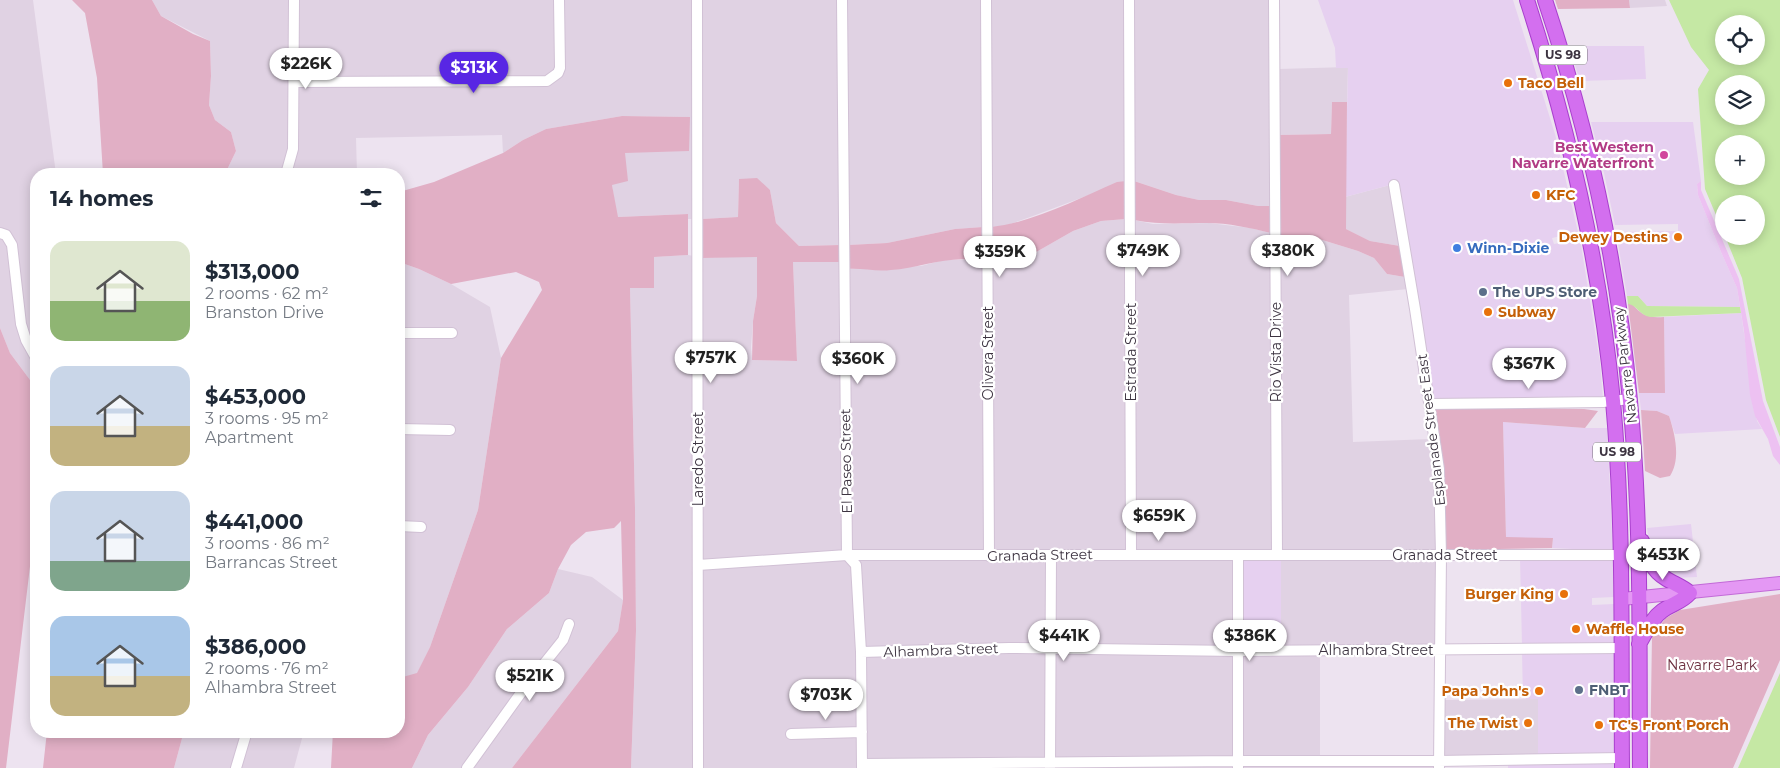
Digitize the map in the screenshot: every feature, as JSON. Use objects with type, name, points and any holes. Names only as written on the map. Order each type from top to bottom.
[{"type":"highway","name":"Navarre Parkway","points":[[1527,0],[1560,106],[1589,233],[1601,302],[1613,401],[1622,555],[1622,763]]},
{"type":"highway","name":"Navarre Parkway","points":[[1545,0],[1570,80],[1605,229],[1630,399],[1638,529],[1640,768]]},
{"type":"highway","points":[[1549,71],[1561,80],[1570,80]]},
{"type":"highway","points":[[1560,106],[1578,111]]},
{"type":"highway","points":[[1638,529],[1653,567],[1662,576],[1681,585],[1690,593],[1682,601],[1669,606],[1656,616],[1639,645]]},
{"type":"main road","points":[[1622,599],[1780,583]]},
{"type":"street","points":[[288,168],[293,148],[294,0]]},
{"type":"street","points":[[294,82],[548,81],[554,77],[560,68],[559,0]]},
{"type":"street","name":"Laredo Street","points":[[697,0],[698,768]]},
{"type":"street","name":"El Paseo Street","points":[[842,0],[847,555],[856,565],[861,652],[862,766]]},
{"type":"street","name":"Olivera Street","points":[[986,0],[989,556]]},
{"type":"street","name":"Estrada Street","points":[[1129,0],[1131,554]]},
{"type":"street","name":"Rio Vista Drive","points":[[1274,0],[1277,554]]},
{"type":"street","name":"Esplanade Street East","points":[[1394,185],[1439,469],[1442,555],[1439,765]]},
{"type":"street","points":[[0,233],[6,236],[12,245],[20,324],[30,347]]},
{"type":"street","points":[[405,333],[452,333]]},
{"type":"street","points":[[1430,404],[1613,401],[1630,399]]},
{"type":"street","points":[[405,429],[450,430]]},
{"type":"street","points":[[405,526],[421,526]]},
{"type":"street","name":"Granada Street","points":[[698,565],[847,555],[1622,555]]},
{"type":"street","points":[[1050,765],[1051,555]]},
{"type":"street","points":[[1238,556],[1238,764]]},
{"type":"street","points":[[468,768],[518,697],[563,640],[569,624]]},
{"type":"street","name":"Alhambra Street","points":[[861,652],[1009,648],[1238,651],[1622,648]]},
{"type":"street","points":[[791,734],[862,732]]},
{"type":"street","points":[[236,768],[245,738]]},
{"type":"street","points":[[862,766],[1622,763]]},
{"type":"shaded area","points":[[0,0],[33,0],[55,168],[30,168],[30,339],[26,332],[16,244],[0,229]]},
{"type":"shaded area","points":[[152,0],[290,0],[289,148],[284,168],[228,168],[236,151],[231,132],[215,120],[209,105],[211,76],[210,41],[161,16]]},
{"type":"shaded area","points":[[298,0],[555,0],[556,67],[546,77],[298,79]]},
{"type":"shaded area","points":[[563,0],[693,0],[694,219],[688,219],[688,214],[617,217],[612,185],[624,153],[689,117],[622,116],[546,129],[523,140],[503,153],[502,135],[356,138],[357,168],[291,168],[298,86],[557,79]]},
{"type":"shaded area","points":[[701,0],[838,0],[840,245],[799,246],[776,223],[770,190],[739,179],[738,217],[702,219]]},
{"type":"shaded area","points":[[846,0],[982,0],[983,227],[955,229],[887,243],[848,245]]},
{"type":"shaded area","points":[[990,0],[1125,0],[1126,181],[1005,226],[991,227]]},
{"type":"shaded area","points":[[1133,0],[1271,0],[1271,206],[1258,206],[1226,200],[1199,200],[1176,195],[1134,181]]},
{"type":"shaded area","points":[[1318,0],[1513,0],[1555,134],[1578,232],[1552,238],[1554,244],[1580,239],[1600,362],[1603,399],[1433,400],[1397,181],[1389,182],[1390,185],[1345,197],[1348,68],[1336,68],[1335,48]]},
{"type":"shaded area","points":[[1629,0],[1665,0],[1667,6],[1630,8]]},
{"type":"shaded area","points":[[1669,0],[1780,0],[1780,437],[1766,400],[1742,278],[1729,245],[1765,245],[1765,195],[1715,195],[1715,213],[1705,189],[1698,89],[1709,70],[1691,47]]},
{"type":"shaded area","points":[[1569,46],[1644,46],[1646,79],[1580,81]]},
{"type":"shaded area","points":[[1348,67],[1347,102],[1332,102],[1331,134],[1279,135],[1279,69]]},
{"type":"shaded area","points":[[1591,122],[1693,122],[1701,181],[1697,184],[1698,195],[1715,237],[1715,245],[1718,245],[1737,288],[1740,307],[1647,306],[1638,296],[1627,296],[1616,232],[1678,231],[1678,224],[1615,225]]},
{"type":"shaded area","points":[[1390,185],[1400,246],[1370,241],[1346,229],[1345,197]]},
{"type":"shaded area","points":[[1126,219],[1127,551],[993,552],[991,263],[1031,255],[1073,231],[1101,221]]},
{"type":"shaded area","points":[[1134,220],[1153,224],[1209,223],[1251,228],[1271,233],[1273,551],[1135,551]]},
{"type":"shaded area","points":[[1279,235],[1319,239],[1358,251],[1374,258],[1387,274],[1405,277],[1408,289],[1349,295],[1353,442],[1430,439],[1435,469],[1437,551],[1281,551]]},
{"type":"shaded area","points":[[0,237],[3,238],[8,246],[17,324],[22,342],[30,355],[30,380],[10,353],[0,328]]},
{"type":"shaded area","points":[[694,256],[694,768],[631,768],[636,631],[630,288],[653,288],[654,257]]},
{"type":"shaded area","points":[[757,256],[757,296],[753,321],[752,360],[797,361],[793,262],[840,262],[843,552],[702,561],[702,258]]},
{"type":"shaded area","points":[[944,260],[976,260],[983,262],[985,552],[851,552],[848,269],[921,266]]},
{"type":"shaded area","points":[[405,264],[451,284],[490,307],[501,358],[478,510],[430,647],[417,674],[405,677],[405,530],[425,530],[425,524],[405,523],[405,433],[454,433],[454,427],[405,426]]},
{"type":"shaded area","points":[[1627,296],[1638,296],[1647,306],[1740,307],[1741,313],[1651,317],[1644,315],[1634,306],[1628,304]]},
{"type":"shaded area","points":[[1741,313],[1757,421],[1762,429],[1675,434],[1669,416],[1657,411],[1641,410],[1639,393],[1665,392],[1664,317]]},
{"type":"shaded area","points":[[1503,422],[1607,428],[1613,551],[1552,548],[1553,538],[1506,538]]},
{"type":"shaded area","points":[[1691,524],[1697,577],[1675,578],[1661,569],[1650,551],[1647,528]]},
{"type":"shaded area","points":[[1281,558],[1437,558],[1436,646],[1281,647]]},
{"type":"shaded area","points":[[1281,558],[1281,647],[1242,647],[1241,559]]},
{"type":"shaded area","points":[[1520,558],[1614,558],[1614,597],[1592,598],[1592,605],[1614,604],[1614,645],[1522,645]]},
{"type":"shaded area","points":[[845,559],[852,567],[857,652],[858,729],[788,731],[787,737],[858,736],[858,768],[702,768],[702,568]]},
{"type":"shaded area","points":[[858,559],[1047,559],[1047,645],[865,649]]},
{"type":"shaded area","points":[[1055,559],[1233,559],[1234,647],[1055,646]]},
{"type":"shaded area","points":[[558,569],[592,577],[623,600],[618,631],[512,768],[472,768],[505,720],[566,642],[574,621],[566,620],[560,638],[463,768],[412,768],[428,735],[468,687],[507,629],[549,593]]},
{"type":"shaded area","points":[[1047,652],[1046,759],[866,761],[865,656]]},
{"type":"shaded area","points":[[1055,652],[1234,654],[1234,757],[1054,759]]},
{"type":"shaded area","points":[[1522,652],[1614,652],[1614,755],[1538,756],[1538,699],[1523,699]]},
{"type":"shaded area","points":[[1242,654],[1320,654],[1320,758],[1242,757]]},
{"type":"shaded area","points":[[1780,673],[1780,768],[1738,768]]},
{"type":"shaded area","points":[[1538,699],[1538,756],[1444,758],[1444,700]]},
{"type":"shaded area","points":[[182,738],[241,738],[232,768],[174,768]]},
{"type":"shaded area","points":[[249,738],[302,738],[294,768],[240,768]]},
{"type":"shaded area","points":[[1614,762],[1614,768],[1508,768],[1508,764]]},
{"type":"shaded area","points":[[1234,764],[1234,768],[1054,768],[1054,766]]},
{"type":"shaded area","points":[[1242,764],[1435,765],[1435,768],[1242,768]]},
{"type":"green space","points":[[72,0],[152,0],[161,16],[210,41],[211,76],[209,105],[215,120],[231,132],[236,151],[228,168],[103,168],[97,78],[85,13]]},
{"type":"green space","points":[[1555,0],[1629,0],[1630,8],[1558,9]]},
{"type":"green space","points":[[1332,102],[1347,102],[1346,229],[1370,241],[1400,246],[1405,277],[1387,274],[1374,258],[1358,251],[1319,239],[1279,235],[1279,135],[1331,134]]},
{"type":"green space","points":[[622,116],[690,117],[689,151],[625,153],[628,181],[612,185],[618,217],[688,214],[688,255],[654,257],[654,288],[630,288],[636,631],[631,768],[512,768],[618,631],[623,600],[621,521],[614,528],[586,532],[571,545],[558,569],[549,593],[507,629],[468,687],[428,735],[412,768],[331,768],[333,738],[405,738],[405,676],[417,673],[430,647],[478,510],[501,358],[542,290],[539,282],[516,272],[451,284],[405,264],[405,190],[434,182],[503,153],[523,140],[546,129]]},
{"type":"green space","points":[[757,178],[770,190],[776,223],[799,246],[840,245],[840,262],[793,262],[797,361],[752,360],[753,321],[757,296],[757,257],[702,258],[702,219],[738,217],[739,179]]},
{"type":"green space","points":[[1126,181],[1126,219],[1101,221],[1073,231],[1031,255],[991,263],[991,227],[1023,221],[1117,182]]},
{"type":"green space","points":[[1134,181],[1176,195],[1199,200],[1226,200],[1258,206],[1271,206],[1271,233],[1223,224],[1162,223],[1134,220]]},
{"type":"green space","points":[[983,227],[983,262],[960,259],[902,269],[848,269],[848,245],[887,243],[955,229]]},
{"type":"green space","points":[[1628,304],[1632,304],[1646,315],[1664,317],[1665,393],[1639,393]]},
{"type":"green space","points":[[0,328],[10,353],[30,380],[30,566],[6,768],[0,768]]},
{"type":"green space","points":[[1434,407],[1584,409],[1598,411],[1585,428],[1503,422],[1506,537],[1553,538],[1552,548],[1445,550],[1443,468]]},
{"type":"green space","points":[[1641,410],[1657,411],[1669,416],[1676,446],[1675,462],[1670,476],[1660,478],[1645,471]]},
{"type":"green space","name":"Navarre Park","points":[[1780,594],[1780,660],[1733,768],[1650,768],[1652,635],[1666,618],[1680,610]]},
{"type":"green space","points":[[46,738],[182,738],[174,768],[43,768]]},
{"type":"sand","points":[[1701,181],[1701,190],[1715,223],[1715,237],[1698,195],[1697,184]]},
{"type":"sand","points":[[1718,245],[1724,245],[1739,279],[1763,401],[1780,447],[1780,465],[1773,456],[1768,439],[1755,416],[1750,395],[1744,331],[1737,288]]},
{"type":"place","name":"Taco Bell","points":[[1508,83]]},
{"type":"place","name":"Best Western Navarre Waterfront","points":[[1664,155]]},
{"type":"place","name":"KFC","points":[[1536,195]]},
{"type":"place","name":"Dewey Destins","points":[[1678,237]]},
{"type":"place","name":"Winn-Dixie","points":[[1457,248]]},
{"type":"place","name":"The UPS Store","points":[[1483,292]]},
{"type":"place","name":"Subway","points":[[1488,312]]},
{"type":"place","name":"Burger King","points":[[1564,594]]},
{"type":"place","name":"Waffle House","points":[[1576,629]]},
{"type":"place","name":"FNBT","points":[[1579,690]]},
{"type":"place","name":"Papa John's","points":[[1539,691]]},
{"type":"place","name":"The Twist","points":[[1528,723]]},
{"type":"place","name":"TC's Front Porch","points":[[1599,725]]}]
